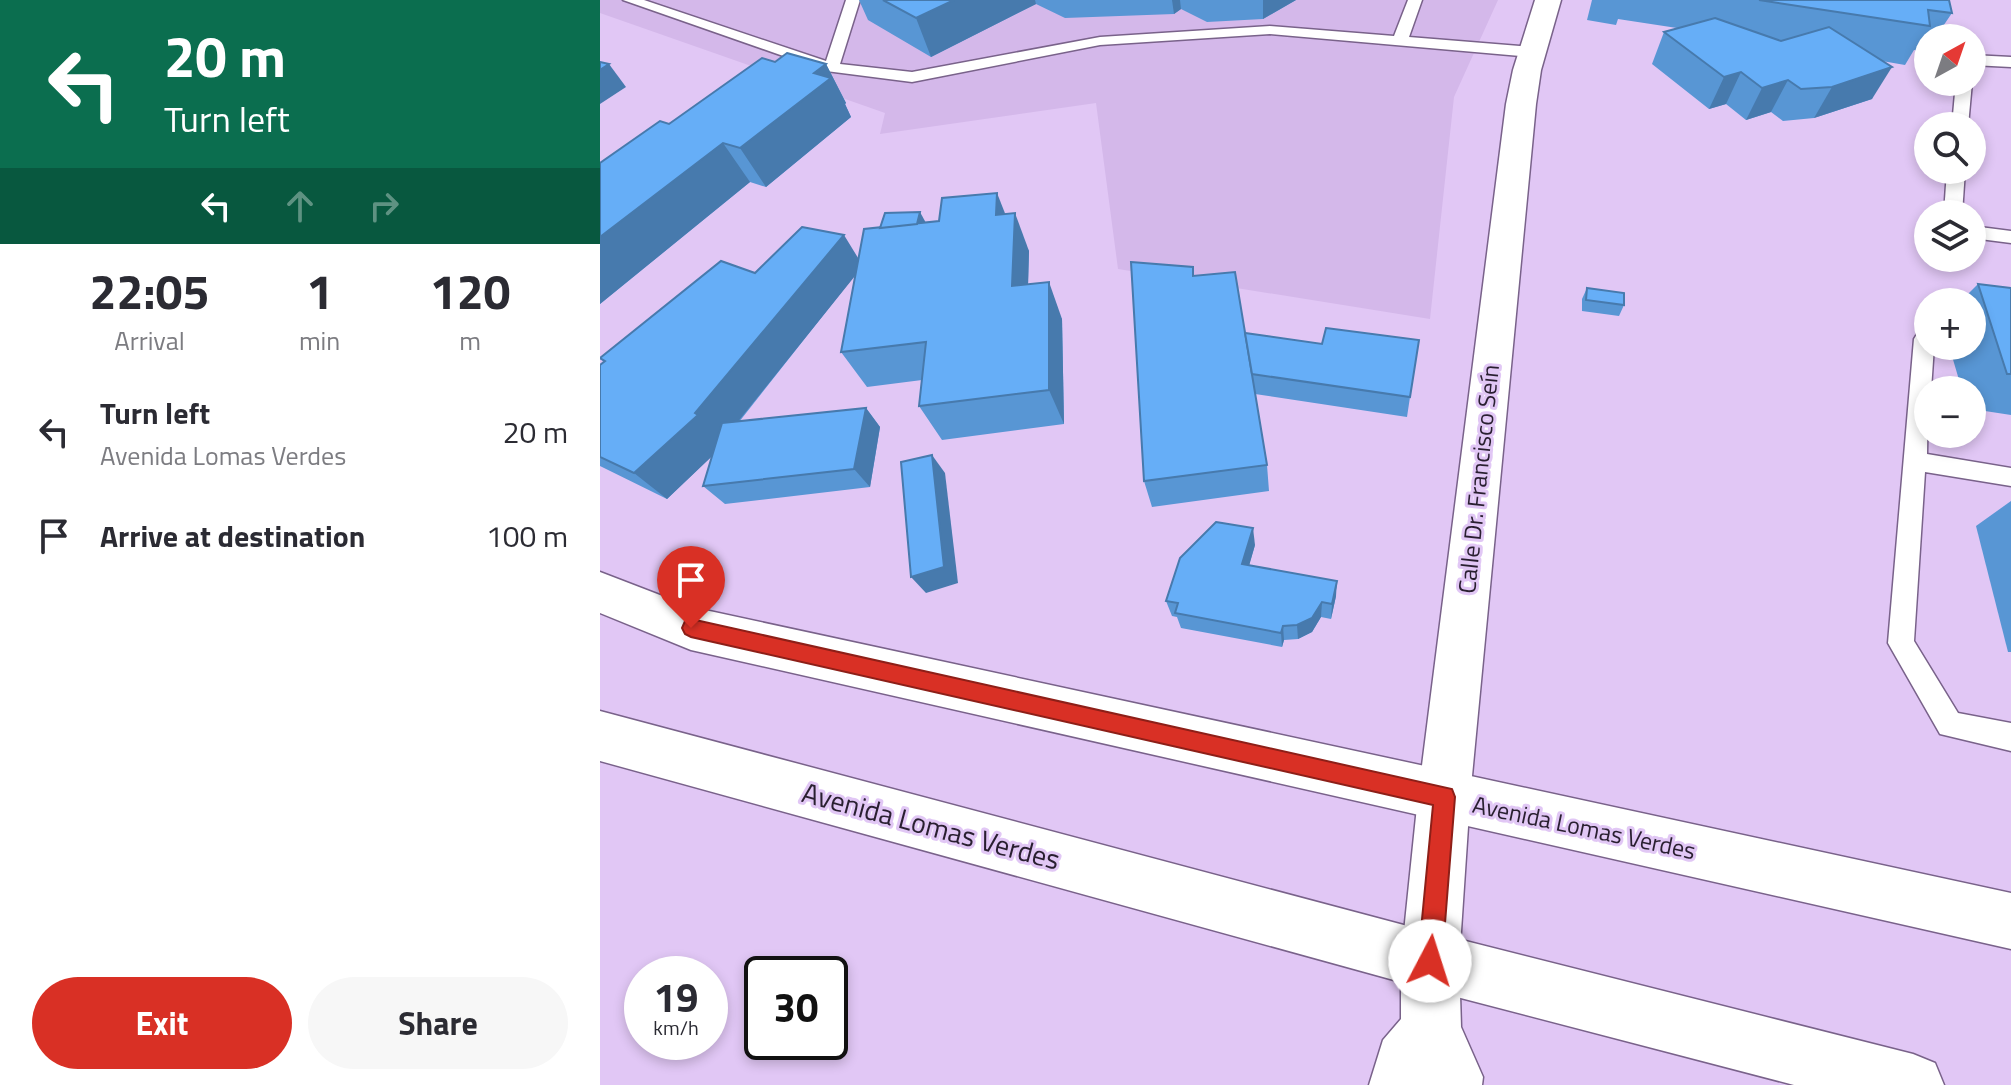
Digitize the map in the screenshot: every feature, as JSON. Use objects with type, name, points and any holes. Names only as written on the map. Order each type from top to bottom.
[{"type":"main road","name":"Calle Dr. Francisco Seín","points":[[1431,1029],[1430,961],[1444,797],[1521,104],[1532,52],[1548,0]]},
{"type":"main road","name":"Avenida Lomas Verdes","points":[[600,592],[691,628],[2011,921]]},
{"type":"main road","name":"Avenida Lomas Verdes","points":[[600,736],[1430,961],[1913,1085]]},
{"type":"main road","points":[[1400,1085],[1405,1062],[1431,1029],[1452,1077],[1451,1085]]},
{"type":"lane","points":[[630,0],[831,68],[912,77],[1100,41],[1270,30],[1532,52]]},
{"type":"lane","points":[[831,68],[853,0]]},
{"type":"lane","points":[[1400,41],[1415,0]]},
{"type":"lane","points":[[1986,61],[2011,62]]},
{"type":"lane","points":[[1986,234],[2011,237]]},
{"type":"lane","points":[[1923,360],[1901,643],[1950,725],[2011,737]]},
{"type":"lane","points":[[1916,461],[2011,477]]},
{"type":"shaded area","points":[[600,0],[1498,0],[1454,97],[1430,319],[1118,269],[1096,103],[880,134],[885,113],[600,13]]},
{"type":"building","points":[[883,0],[954,0],[916,18]]},
{"type":"building","points":[[1759,0],[1949,0],[1952,13],[1928,10],[1930,24]]},
{"type":"building","points":[[1715,18],[1781,41],[1829,27],[1892,67],[1832,87],[1801,89],[1788,80],[1762,88],[1741,72],[1724,77],[1664,32]]},
{"type":"building","points":[[787,53],[826,64],[814,73],[831,78],[740,148],[723,143],[600,237],[600,163],[660,121],[669,124],[762,58],[775,62]]},
{"type":"building","points":[[997,193],[996,215],[1015,213],[1012,286],[1049,282],[1049,390],[919,406],[926,342],[841,352],[864,229],[939,221],[942,198]]},
{"type":"building","points":[[920,212],[917,224],[880,228],[885,213]]},
{"type":"building","points":[[802,227],[844,235],[695,413],[698,415],[634,473],[600,457],[600,365],[605,361],[600,358],[721,261],[755,273]]},
{"type":"building","points":[[1131,262],[1193,267],[1193,276],[1235,272],[1267,465],[1144,481]]},
{"type":"building","points":[[1978,284],[2011,288],[2011,374],[2007,374],[1986,309],[1986,288],[1979,288]]},
{"type":"building","points":[[1587,288],[1624,293],[1624,305],[1586,300]]},
{"type":"building","points":[[1326,328],[1419,340],[1410,397],[1252,374],[1245,333],[1322,344]]},
{"type":"building","points":[[866,408],[854,469],[703,486],[722,423]]},
{"type":"building","points":[[932,455],[944,567],[911,577],[901,462]]},
{"type":"building","points":[[1216,522],[1253,528],[1242,564],[1337,581],[1332,604],[1322,602],[1312,618],[1297,625],[1283,626],[1281,633],[1175,613],[1178,603],[1166,601],[1180,558]]},
{"type":"route","points":[[691,628],[1444,797],[1430,961]]}]
